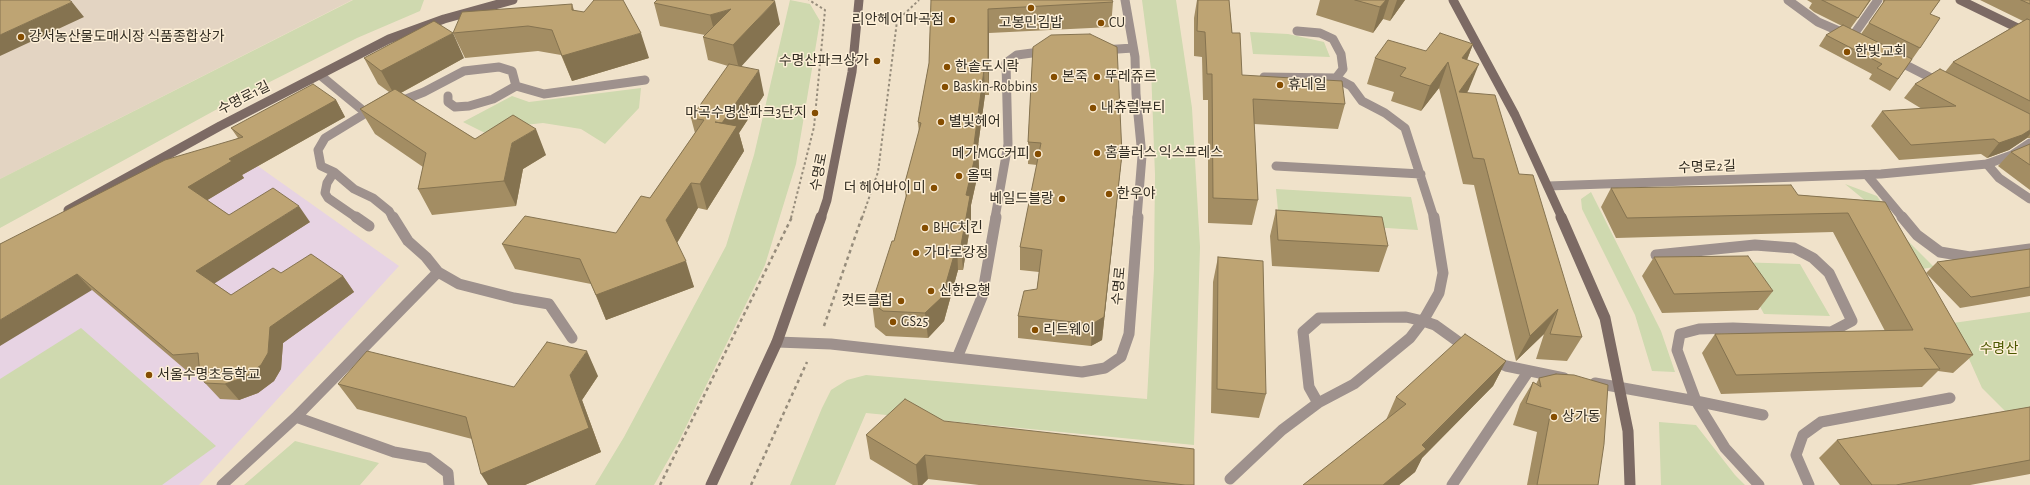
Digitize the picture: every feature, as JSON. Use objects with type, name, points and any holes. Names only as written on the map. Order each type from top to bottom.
[{"type":"street","name":"수명로1길","points":[[57,216],[220,126],[390,39],[444,19],[513,0]]},
{"type":"street","name":"수명로","points":[[711,485],[777,342],[827,200],[852,72],[859,0]]},
{"type":"street","name":"수명로","points":[[777,342],[816,343],[865,347],[1082,372],[1105,368],[1121,357],[1129,334],[1142,156],[1133,48],[1125,0]]},
{"type":"street","points":[[1454,0],[1515,115],[1548,186],[1605,318],[1628,431],[1630,485]]},
{"type":"street","points":[[1788,0],[1818,22],[1856,39],[1878,0]]},
{"type":"street","points":[[1960,0],[2030,34]]},
{"type":"street","points":[[1297,30],[1320,33],[1333,39],[1341,54],[1343,69],[1336,78]]},
{"type":"street","points":[[1094,50],[1133,48]]},
{"type":"street","points":[[958,358],[982,297],[1008,144],[1006,63],[1017,55],[1034,52],[1056,51]]},
{"type":"street","points":[[1888,55],[1945,85]]},
{"type":"street","points":[[390,105],[424,92],[464,71],[499,67],[512,71],[516,86]]},
{"type":"street","points":[[320,75],[366,113]]},
{"type":"street","points":[[1230,480],[1282,430],[1318,403],[1354,384],[1410,338],[1423,322],[1439,293],[1443,273],[1436,223],[1405,128],[1385,113],[1362,101],[1351,86],[1336,78],[1260,77]]},
{"type":"street","points":[[516,86],[532,92],[544,94],[645,80]]},
{"type":"street","points":[[448,96],[448,102],[455,107],[469,106],[493,99],[516,86]]},
{"type":"street","points":[[378,109],[366,113],[325,138],[318,150],[321,166],[334,172],[354,190],[373,198],[389,211],[408,241],[426,257],[438,272],[459,284],[514,298],[549,304],[572,338]]},
{"type":"street","name":"수명로2길","points":[[1548,186],[1867,175],[1987,164],[2012,155],[2030,142]]},
{"type":"street","points":[[1987,164],[1999,178],[2030,199]]},
{"type":"street","points":[[1276,166],[1421,174]]},
{"type":"street","points":[[334,172],[327,183],[325,193],[328,198],[369,226]]},
{"type":"street","points":[[1867,175],[1916,235],[1940,252],[1970,257],[2030,249]]},
{"type":"street","points":[[1656,255],[1755,245],[1794,248],[1813,258],[1829,274],[1842,298],[1852,321],[1831,332],[1733,328],[1699,329],[1680,334],[1678,350],[1696,401],[1725,448],[1759,485]]},
{"type":"street","points":[[222,485],[296,417],[438,272]]},
{"type":"street","points":[[1318,403],[1309,387],[1303,332],[1318,318],[1406,317],[1435,324],[1477,353],[1506,366],[1528,372],[1696,401],[1763,415]]},
{"type":"street","points":[[1452,485],[1528,372]]},
{"type":"street","points":[[1809,485],[1796,455],[1803,436],[1821,422],[1950,398]]},
{"type":"street","points":[[296,417],[394,452],[428,458],[448,473],[449,485]]},
{"type":"path","points":[[660,485],[794,212],[814,127],[825,10],[809,0]]},
{"type":"path","points":[[751,485],[828,316],[878,172],[897,20],[920,0]]},
{"type":"shaded area","points":[[0,0],[352,0],[0,179]]},
{"type":"shaded area","name":"서울수명초등학교","points":[[224,142],[399,266],[199,485],[0,485],[0,261]]},
{"type":"green space","points":[[353,0],[424,0],[420,11],[357,38],[232,101],[0,228],[0,179]]},
{"type":"green space","points":[[790,0],[810,4],[820,21],[796,164],[765,265],[679,441],[654,485],[595,485],[624,437],[726,246],[754,155]]},
{"type":"green space","points":[[1142,0],[1176,0],[1192,108],[1200,247],[1194,445],[866,413],[835,485],[790,485],[831,390],[847,380],[866,375],[1147,399],[1154,269],[1155,175],[1151,69]]},
{"type":"green space","points":[[1250,32],[1288,34],[1324,42],[1330,57],[1253,54]]},
{"type":"green space","points":[[641,88],[639,108],[605,144],[581,129],[543,123],[515,126],[493,137],[463,122],[512,96],[529,102]]},
{"type":"green space","points":[[1845,184],[1877,196],[1903,236],[1934,267],[1916,270],[1873,207]]},
{"type":"green space","points":[[1276,189],[1411,197],[1418,230],[1279,221]]},
{"type":"green space","points":[[1591,192],[1661,331],[1675,372],[1652,371],[1635,315],[1582,209],[1581,199]]},
{"type":"green space","points":[[1736,262],[1800,264],[1830,316],[1764,314]]},
{"type":"green space","name":"수명산","points":[[2030,312],[2030,436],[1982,388],[1953,323]]},
{"type":"green space","points":[[81,328],[216,446],[162,485],[0,485],[0,379]]},
{"type":"green space","points":[[1659,422],[1696,425],[1735,475],[1745,485],[1661,485]]},
{"type":"green space","points":[[295,441],[379,463],[360,485],[244,485]]},
{"type":"building","points":[[0,0],[69,0],[72,2],[0,35]]},
{"type":"building","points":[[594,0],[623,0],[641,33],[562,56],[552,30],[528,26],[453,33],[462,12],[572,4],[572,10],[584,12]]},
{"type":"building","points":[[657,0],[775,1],[733,45],[703,37],[731,9],[710,15],[654,3]]},
{"type":"building","points":[[931,0],[1112,0],[1113,2],[988,9],[988,70],[984,70],[974,144],[978,144],[966,195],[970,196],[961,245],[957,245],[942,297],[925,313],[883,311],[872,303],[892,241],[894,241],[909,186],[904,186],[921,123],[918,122],[929,63]]},
{"type":"building","points":[[1198,0],[1229,0],[1232,33],[1240,33],[1242,75],[1342,81],[1345,104],[1253,99],[1258,200],[1213,198],[1212,74],[1207,74],[1205,32],[1197,31]]},
{"type":"building","points":[[1355,0],[1386,0],[1380,7]]},
{"type":"building","points":[[1822,0],[1870,0],[1858,18]]},
{"type":"building","points":[[1885,0],[1940,0],[1930,14],[1940,18],[1920,48],[1869,23]]},
{"type":"building","points":[[2021,0],[2030,0],[2030,4]]},
{"type":"building","points":[[2027,19],[2030,20],[2030,101],[1953,62]]},
{"type":"building","points":[[434,21],[453,33],[381,71],[364,58]]},
{"type":"building","points":[[1843,25],[1912,59],[1898,79],[1877,68],[1882,64],[1826,35]]},
{"type":"building","points":[[1440,33],[1473,44],[1462,58],[1479,64],[1459,92],[1495,95],[1519,174],[1533,175],[1582,337],[1550,334],[1558,309],[1530,336],[1484,159],[1473,158],[1448,62],[1430,86],[1400,76],[1406,68],[1375,58],[1388,40],[1426,51]]},
{"type":"building","points":[[1090,34],[1117,47],[1122,154],[1104,317],[1092,324],[1018,316],[1024,291],[1037,289],[1042,250],[1020,247],[1041,143],[1028,142],[1033,47],[1051,35]]},
{"type":"building","points":[[729,64],[759,70],[722,123],[715,122],[737,126],[700,184],[691,183],[666,220],[686,261],[596,295],[580,259],[502,244],[525,216],[616,233],[641,196],[650,198],[704,120],[691,118]]},
{"type":"building","points":[[1940,69],[2030,114],[2030,130],[2022,135],[1999,143],[1994,139],[1911,145],[1882,111],[1956,106],[1915,84]]},
{"type":"building","name":"서울수명초등학교","points":[[313,84],[336,100],[229,159],[232,161],[188,187],[229,215],[273,188],[299,206],[196,271],[231,295],[273,268],[281,273],[311,254],[343,276],[270,327],[268,353],[261,365],[245,377],[225,384],[205,383],[200,375],[198,353],[173,355],[77,274],[0,320],[0,244],[165,160],[243,137],[231,128]]},
{"type":"building","points":[[395,89],[475,139],[513,115],[536,129],[512,143],[504,181],[418,189],[426,153],[360,109]]},
{"type":"building","points":[[2030,144],[2030,165],[2011,152]]},
{"type":"building","points":[[1791,185],[1798,195],[1885,202],[1973,355],[1924,348],[1940,369],[1736,375],[1715,334],[1913,330],[1848,213],[1627,218],[1611,188]]},
{"type":"building","points":[[1276,210],[1382,217],[1388,246],[1278,240]]},
{"type":"building","points":[[2030,249],[2030,287],[1971,297],[1937,262]]},
{"type":"building","points":[[1748,256],[1773,291],[1674,294],[1654,257]]},
{"type":"building","points":[[1218,257],[1263,261],[1266,394],[1217,389]]},
{"type":"building","points":[[1465,334],[1506,361],[1422,445],[1426,449],[1383,485],[1303,485],[1406,404],[1396,397]]},
{"type":"building","points":[[547,342],[587,351],[570,375],[589,428],[481,474],[466,417],[338,384],[367,351],[514,387]]},
{"type":"building","points":[[1556,374],[1574,375],[1608,385],[1604,444],[1598,485],[1537,485],[1551,410],[1526,403],[1533,382],[1541,387],[1539,378]]},
{"type":"building","points":[[905,399],[944,421],[1194,449],[1194,485],[925,455],[916,465],[866,435]]},
{"type":"building","points":[[2030,407],[2030,460],[1896,485],[1872,485],[1837,440]]},
{"type":"place","name":"고봉민김밥","points":[[1031,8]]},
{"type":"place","name":"리안헤어 마곡점","points":[[952,20]]},
{"type":"place","name":"CU","points":[[1101,23]]},
{"type":"place","name":"강서농산물도매시장 식품종합상가","points":[[21,37]]},
{"type":"place","name":"한빛교회","points":[[1847,52]]},
{"type":"place","name":"수명산파크상가","points":[[877,61]]},
{"type":"place","name":"한솥도시락","points":[[947,67]]},
{"type":"place","name":"본죽","points":[[1054,77]]},
{"type":"place","name":"뚜레쥬르","points":[[1097,77]]},
{"type":"place","name":"휴네일","points":[[1280,85]]},
{"type":"place","name":"Baskin-Robbins","points":[[945,87]]},
{"type":"place","name":"내츄럴뷰티","points":[[1093,108]]},
{"type":"place","name":"마곡수명산파크3단지","points":[[815,113]]},
{"type":"place","name":"별빛헤어","points":[[941,122]]},
{"type":"place","name":"홈플러스 익스프레스","points":[[1097,153]]},
{"type":"place","name":"메가MGC커피","points":[[1038,154]]},
{"type":"place","name":"올떡","points":[[959,176]]},
{"type":"place","name":"더 헤어바이 미","points":[[934,188]]},
{"type":"place","name":"한우야","points":[[1109,194]]},
{"type":"place","name":"베일드블랑","points":[[1062,199]]},
{"type":"place","name":"BHC치킨","points":[[925,228]]},
{"type":"place","name":"가마로강정","points":[[916,253]]},
{"type":"place","name":"신한은행","points":[[931,291]]},
{"type":"place","name":"컷트클럽","points":[[901,301]]},
{"type":"place","name":"GS25","points":[[893,322]]},
{"type":"place","name":"리트웨이","points":[[1035,330]]},
{"type":"place","name":"서울수명초등학교","points":[[149,375]]},
{"type":"place","name":"상가동","points":[[1554,417]]}]
